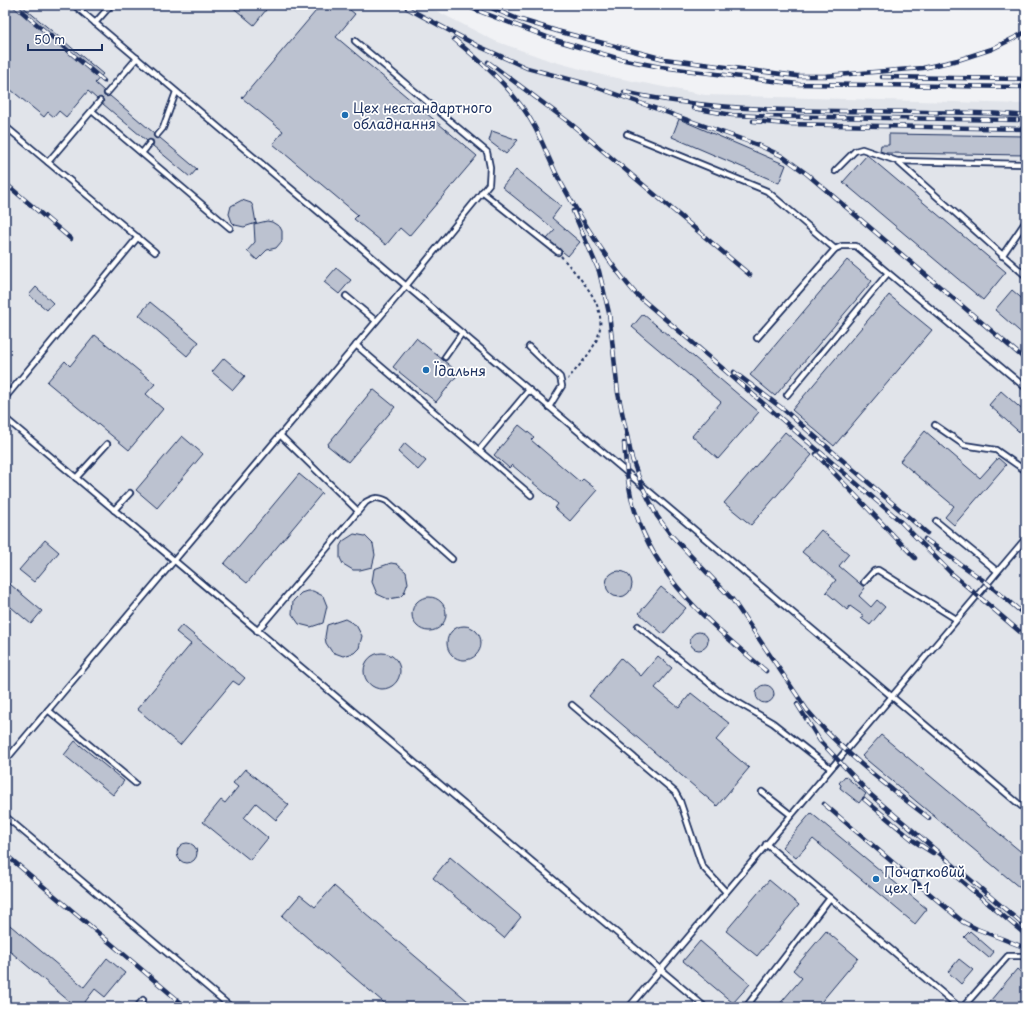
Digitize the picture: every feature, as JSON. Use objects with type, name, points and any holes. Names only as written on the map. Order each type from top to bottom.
[{"type":"lane","points":[[74,5],[1026,810]]},
{"type":"lane","points":[[95,23],[111,5]]},
{"type":"lane","points":[[5,761],[406,286],[489,184],[490,167],[487,152],[355,42]]},
{"type":"lane","points":[[107,93],[137,58]]},
{"type":"lane","points":[[157,135],[162,128],[176,92]]},
{"type":"lane","points":[[48,162],[100,101]]},
{"type":"lane","points":[[92,111],[230,228]]},
{"type":"lane","points":[[5,126],[155,252]]},
{"type":"lane","points":[[627,134],[767,191],[834,249]]},
{"type":"lane","points":[[142,153],[150,143]]},
{"type":"lane","points":[[835,171],[854,150],[862,149],[897,161],[1026,164]]},
{"type":"lane","points":[[897,161],[1026,276]]},
{"type":"lane","points":[[482,192],[558,252]]},
{"type":"lane","points":[[1002,256],[1026,221]]},
{"type":"lane","points":[[5,398],[138,237]]},
{"type":"lane","points":[[757,338],[834,249],[842,246],[856,246],[1026,388]]},
{"type":"lane","points":[[787,395],[888,273]]},
{"type":"lane","points":[[346,296],[376,321]]},
{"type":"lane","points":[[445,357],[462,334]]},
{"type":"lane","points":[[356,345],[531,495]]},
{"type":"lane","points":[[529,347],[560,377],[562,386],[549,407]]},
{"type":"lane","points":[[479,450],[529,390]]},
{"type":"lane","points":[[5,418],[705,1007]]},
{"type":"lane","points":[[934,425],[964,445],[996,450],[1026,471]]},
{"type":"lane","points":[[280,435],[358,511]]},
{"type":"lane","points":[[76,478],[107,444]]},
{"type":"lane","points":[[114,510],[130,493]]},
{"type":"lane","points":[[257,631],[358,511],[373,497],[387,501],[452,559]]},
{"type":"lane","points":[[936,521],[997,571]]},
{"type":"lane","points":[[629,1007],[1026,538]]},
{"type":"lane","points":[[864,582],[874,571],[878,570],[956,619]]},
{"type":"lane","points":[[638,626],[720,692],[774,723],[830,768]]},
{"type":"lane","points":[[572,706],[675,792],[680,801],[702,866],[726,892]]},
{"type":"lane","points":[[48,710],[135,783]]},
{"type":"lane","points":[[762,792],[791,814]]},
{"type":"lane","points":[[5,816],[231,1007]]},
{"type":"lane","points":[[766,844],[959,1007]]},
{"type":"lane","points":[[746,1007],[830,898]]},
{"type":"lane","points":[[963,1007],[1008,956],[1022,956],[1026,959]]},
{"type":"lane","points":[[136,1007],[143,1000]]},
{"type":"path","points":[[558,252],[596,301],[600,312],[599,336],[592,348],[562,386]]},
{"type":"shaded area","points":[[5,5],[425,5],[495,41],[548,60],[602,75],[705,95],[1026,104],[1026,1007],[5,1007]]},
{"type":"shaded area","points":[[905,5],[976,5],[970,11]]},
{"type":"building","points":[[5,5],[21,5],[103,74],[95,83],[104,91],[104,96],[110,96],[154,133],[155,138],[160,138],[197,169],[190,177],[153,146],[153,140],[147,141],[103,104],[102,98],[97,99],[88,91],[66,117],[59,111],[54,117],[48,112],[44,117],[5,85]]},
{"type":"building","points":[[230,5],[260,5],[266,10],[254,25]]},
{"type":"building","name":"Цех нестандартного обладнання","points":[[321,5],[344,5],[355,14],[336,37],[477,156],[409,236],[400,228],[386,245],[354,219],[358,215],[273,144],[283,131],[242,98]]},
{"type":"building","points":[[679,119],[786,165],[779,183],[672,137]]},
{"type":"building","points":[[492,131],[518,140],[506,154],[489,141]]},
{"type":"building","points":[[889,134],[1026,136],[1026,155],[886,153],[880,151],[881,145],[889,145]]},
{"type":"building","points":[[867,155],[1006,272],[983,300],[843,182]]},
{"type":"building","points":[[516,170],[561,206],[552,218],[580,242],[568,256],[547,239],[555,230],[502,187]]},
{"type":"building","points":[[242,200],[251,203],[253,206],[256,223],[244,227],[235,225],[229,214],[231,206]]},
{"type":"building","points":[[267,221],[280,227],[282,231],[282,241],[276,248],[267,250],[257,260],[247,251],[255,242],[254,224]]},
{"type":"building","points":[[847,260],[872,281],[775,396],[750,375]]},
{"type":"building","points":[[336,268],[351,280],[339,294],[324,282]]},
{"type":"building","points":[[36,287],[53,303],[47,310],[29,295]]},
{"type":"building","points":[[1012,290],[1026,302],[1026,337],[995,310]]},
{"type":"building","points":[[889,295],[932,330],[834,446],[792,410]]},
{"type":"building","points":[[150,302],[199,342],[187,356],[139,315]]},
{"type":"building","points":[[643,314],[759,412],[718,459],[692,436],[721,402],[632,327]]},
{"type":"building","points":[[95,335],[155,384],[146,394],[163,409],[129,450],[47,382],[65,361],[70,366]]},
{"type":"building","name":"Їдальня","points":[[416,338],[459,373],[436,402],[393,367]]},
{"type":"building","points":[[224,358],[245,376],[233,390],[212,372]]},
{"type":"building","points":[[373,389],[395,407],[348,462],[327,445]]},
{"type":"building","points":[[1001,391],[1026,413],[1026,438],[989,405]]},
{"type":"building","points":[[519,425],[534,437],[531,440],[580,482],[583,479],[597,490],[570,521],[555,508],[558,504],[512,465],[509,468],[494,455]]},
{"type":"building","points":[[925,431],[980,478],[998,458],[1006,465],[954,525],[945,517],[954,506],[900,461]]},
{"type":"building","points":[[785,432],[812,455],[751,525],[724,503]]},
{"type":"building","points":[[182,436],[203,454],[157,508],[136,490]]},
{"type":"building","points":[[405,443],[426,461],[418,470],[398,452]]},
{"type":"building","points":[[299,474],[322,493],[247,583],[224,564]]},
{"type":"building","points":[[821,530],[849,554],[839,566],[865,588],[859,596],[871,607],[877,600],[885,607],[870,625],[861,618],[864,616],[850,606],[847,610],[826,592],[836,580],[802,552]]},
{"type":"building","points":[[354,534],[365,536],[373,544],[375,555],[372,567],[353,570],[343,564],[340,558],[340,546],[343,541]]},
{"type":"building","points":[[45,540],[59,552],[34,582],[19,570]]},
{"type":"building","points":[[391,563],[397,564],[406,572],[408,583],[404,593],[400,597],[388,599],[377,594],[372,582],[374,569]]},
{"type":"building","points":[[619,571],[628,575],[632,584],[628,593],[619,597],[610,593],[606,584],[610,575]]},
{"type":"building","points":[[5,580],[42,611],[31,624],[5,602]]},
{"type":"building","points":[[661,587],[686,608],[663,634],[639,613]]},
{"type":"building","points":[[313,591],[323,596],[327,606],[323,623],[311,627],[299,624],[292,614],[293,601],[301,593]]},
{"type":"building","points":[[426,597],[432,597],[441,602],[445,608],[445,620],[441,626],[432,631],[426,631],[417,626],[412,617],[412,611],[417,602]]},
{"type":"building","points":[[345,619],[356,625],[362,636],[359,648],[354,653],[343,656],[332,652],[326,643],[325,637],[327,625]]},
{"type":"building","points":[[182,625],[245,678],[239,685],[233,681],[180,745],[137,709],[191,644],[176,632]]},
{"type":"building","points":[[467,626],[476,631],[480,636],[480,650],[476,655],[471,659],[461,660],[457,659],[448,650],[447,640],[448,636],[457,627]]},
{"type":"building","points":[[695,632],[703,632],[708,637],[706,648],[703,650],[695,650],[690,645],[690,637]]},
{"type":"building","points":[[382,653],[392,656],[397,661],[400,671],[397,681],[392,686],[382,689],[372,686],[367,681],[364,671],[367,661],[372,656]]},
{"type":"building","points":[[658,656],[672,668],[655,688],[679,708],[691,693],[730,724],[716,740],[749,768],[717,806],[589,696],[621,658],[641,676]]},
{"type":"building","points":[[761,685],[769,685],[774,690],[772,701],[769,703],[761,703],[756,698],[756,690]]},
{"type":"building","points":[[881,735],[1026,856],[1026,893],[862,756]]},
{"type":"building","points":[[75,741],[124,781],[113,795],[64,755]]},
{"type":"building","points":[[245,769],[289,805],[276,820],[256,803],[244,818],[268,838],[250,860],[203,822],[221,800],[225,803],[238,787],[233,783]]},
{"type":"building","points":[[845,776],[866,794],[859,803],[840,788],[841,785],[839,783]]},
{"type":"building","name":"Початковий цех І-1","points":[[811,813],[927,909],[915,924],[813,839],[796,858],[782,847]]},
{"type":"building","points":[[187,843],[194,846],[197,853],[194,860],[187,863],[180,860],[177,853],[180,846]]},
{"type":"building","points":[[450,857],[521,917],[504,938],[433,878]]},
{"type":"building","points":[[769,880],[799,905],[757,956],[726,931]]},
{"type":"building","points":[[334,886],[475,1007],[389,1007],[282,916],[300,895],[315,907]]},
{"type":"building","points":[[5,921],[84,987],[107,958],[125,973],[105,997],[95,989],[81,1007],[76,1007],[5,947]]},
{"type":"building","points":[[826,931],[858,958],[817,1007],[777,1007],[802,978],[793,970]]},
{"type":"building","points":[[970,931],[994,952],[989,958],[964,937]]},
{"type":"building","points":[[700,941],[750,984],[733,1003],[683,961]]},
{"type":"building","points":[[959,959],[973,970],[961,984],[948,972]]},
{"type":"building","points":[[1017,969],[1026,977],[1026,1007],[985,1007]]},
{"type":"railway","points":[[14,5],[104,81]]},
{"type":"railway","points":[[463,5],[555,40],[620,59],[661,67],[798,84],[1026,87]]},
{"type":"railway","points":[[484,5],[518,19],[557,31],[664,59],[797,76],[825,76],[923,68],[958,60],[992,49],[1026,32]]},
{"type":"railway","points":[[407,8],[476,45],[527,68],[587,84],[758,145],[782,156],[807,174],[1026,360]]},
{"type":"railway","points":[[454,39],[497,77],[526,112],[537,131],[560,181],[577,210],[605,254],[636,294],[899,520],[950,572],[1026,637]]},
{"type":"railway","points":[[488,62],[570,123],[750,275]]},
{"type":"railway","points":[[882,77],[1026,79]]},
{"type":"railway","points":[[624,92],[698,104],[774,110],[989,113],[1026,116]]},
{"type":"railway","points":[[693,108],[732,115],[756,116],[1018,120]]},
{"type":"railway","points":[[753,121],[786,124],[1026,129]]},
{"type":"railway","points":[[5,183],[71,239]]},
{"type":"railway","points":[[573,211],[599,271],[609,313],[618,393],[632,459],[642,486],[657,516],[671,535],[732,599],[807,710],[850,754],[929,818]]},
{"type":"railway","points":[[734,372],[783,409],[927,533]]},
{"type":"railway","points":[[624,443],[628,477],[635,511],[645,536],[658,559],[672,581],[707,619],[766,671]]},
{"type":"railway","points":[[816,454],[915,558]]},
{"type":"railway","points":[[925,539],[987,583],[1026,616]]},
{"type":"railway","points":[[797,704],[820,741],[871,795],[1026,927]]},
{"type":"railway","points":[[864,799],[914,841],[933,853]]},
{"type":"railway","points":[[824,804],[963,922],[1026,948]]},
{"type":"railway","points":[[5,854],[186,1007]]},
{"type":"railway","points":[[953,874],[1026,935]]},
{"type":"place","name":"Цех нестандартного обладнання","points":[[345,115]]},
{"type":"place","name":"Їдальня","points":[[426,370]]},
{"type":"place","name":"Початковий цех І-1","points":[[876,879]]}]
